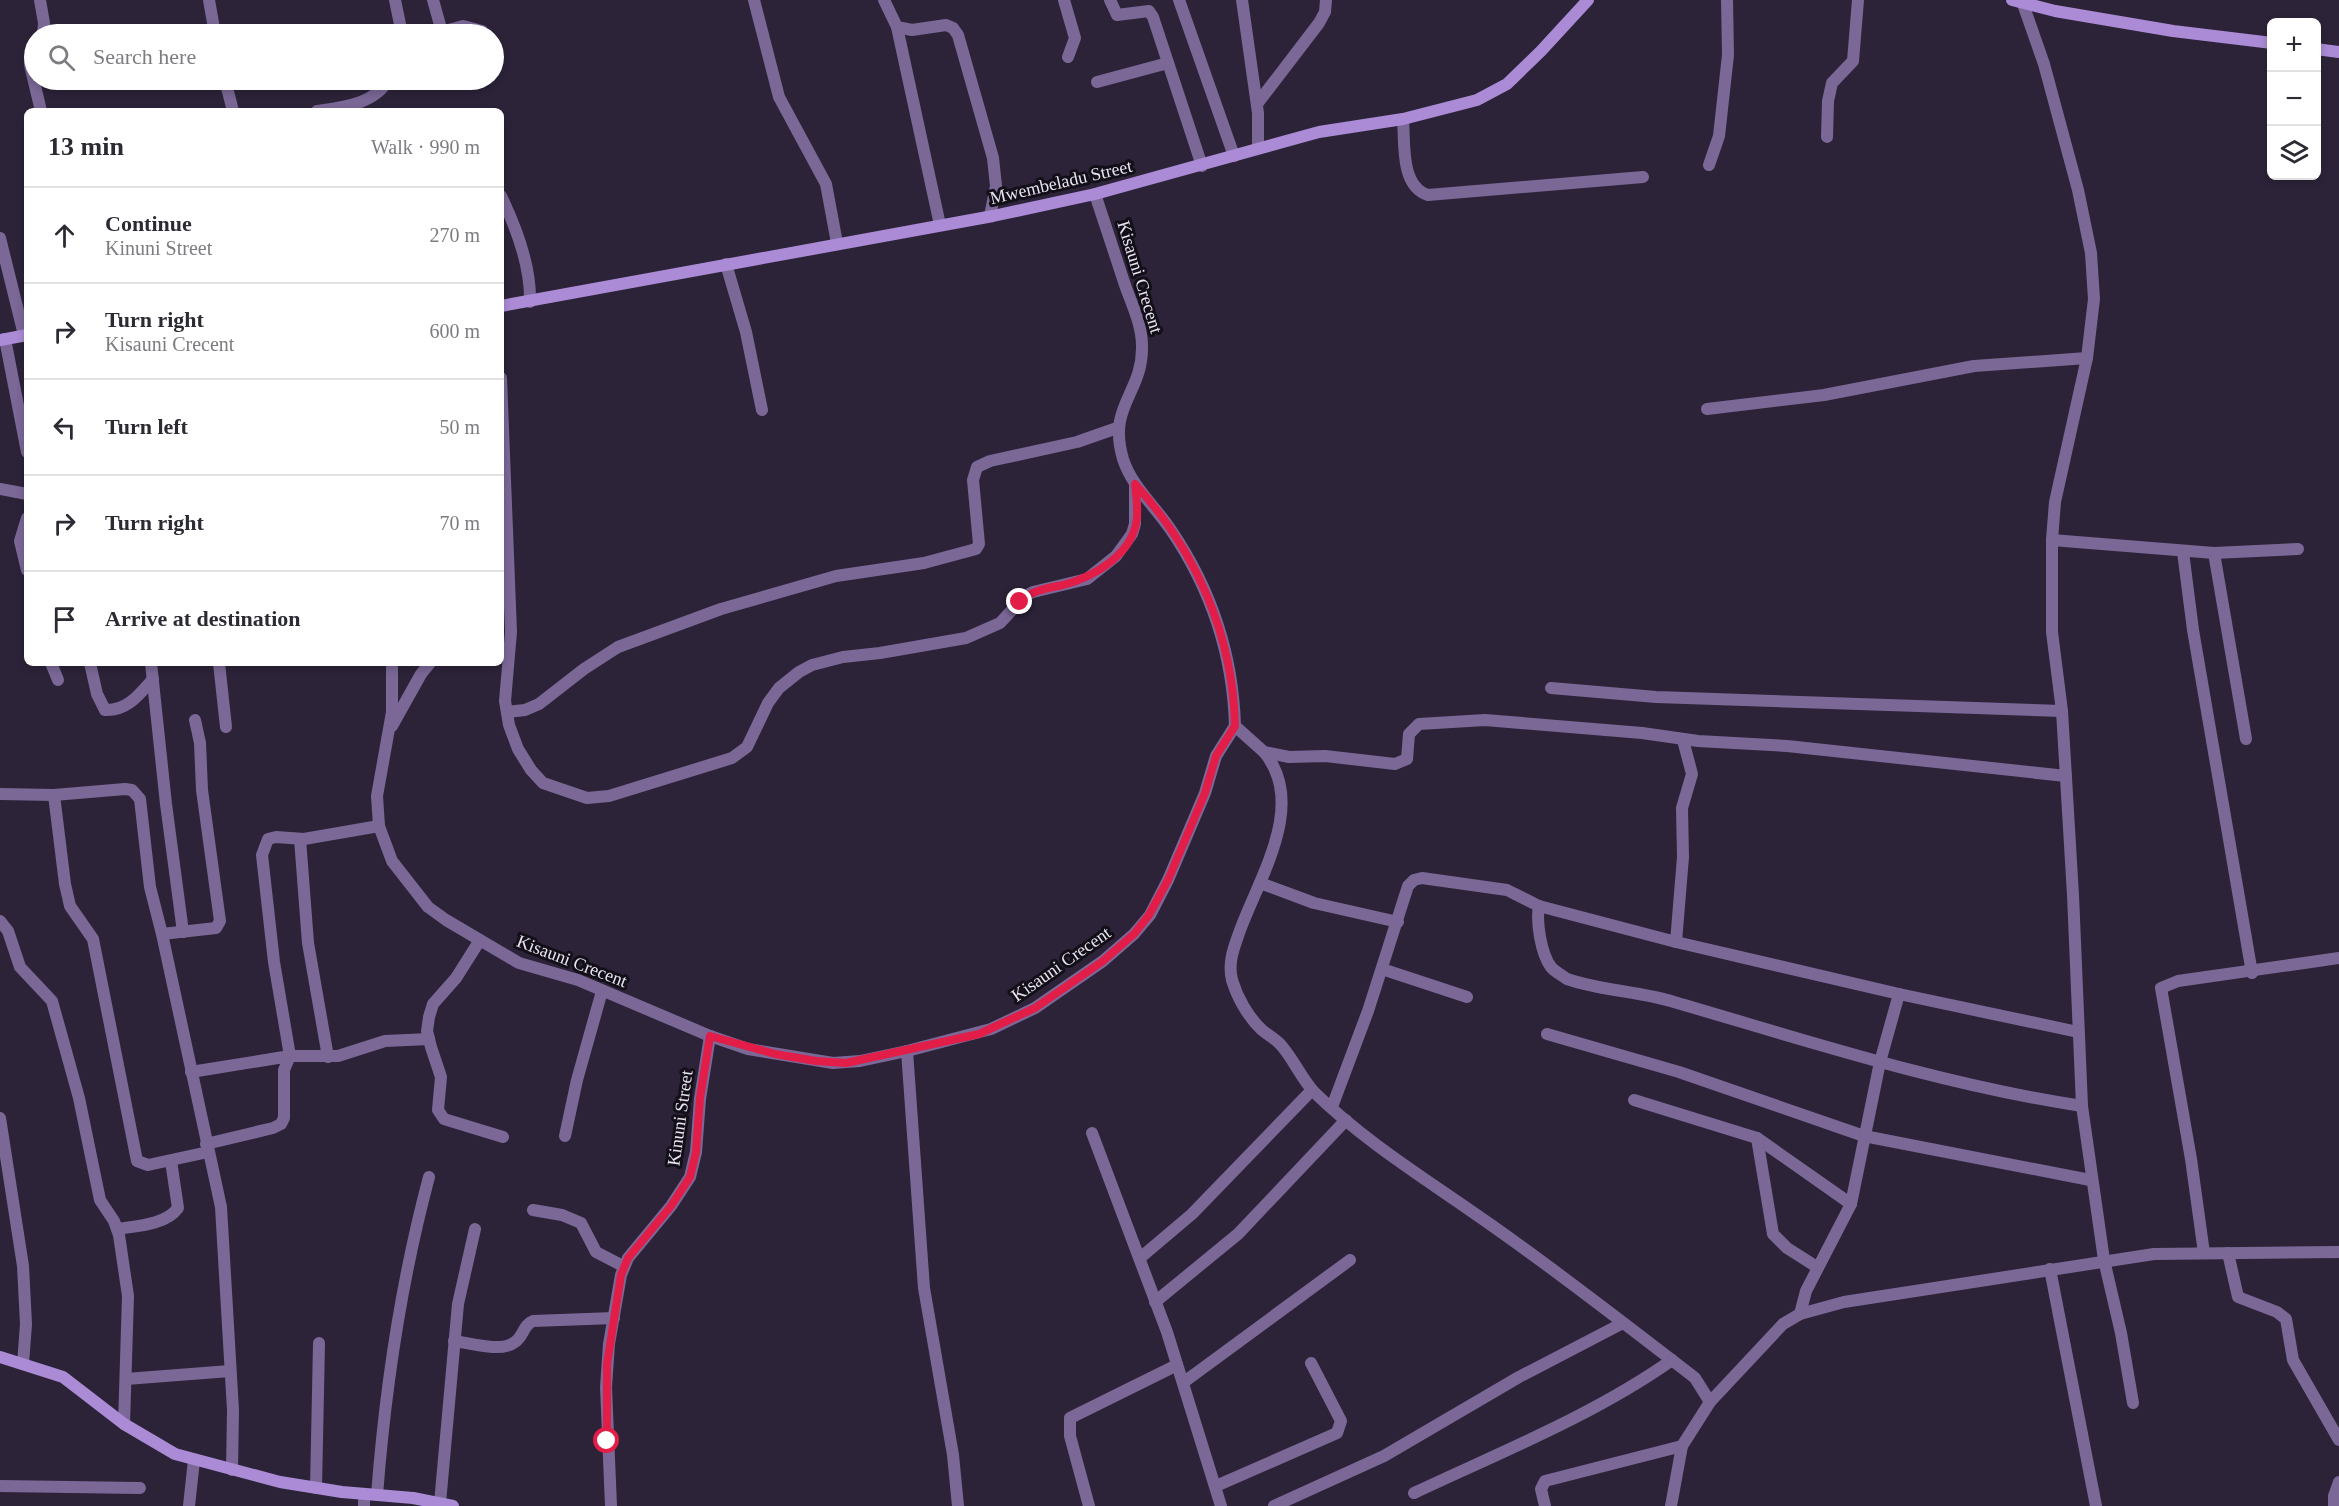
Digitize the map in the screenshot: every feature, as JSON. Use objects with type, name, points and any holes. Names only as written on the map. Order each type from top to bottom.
[{"type":"street","points":[[40,0],[44,24]]},
{"type":"street","points":[[209,0],[213,24]]},
{"type":"street","points":[[395,0],[400,24]]},
{"type":"street","points":[[433,0],[437,24]]},
{"type":"street","points":[[754,0],[779,97],[826,184],[835,221],[837,243]]},
{"type":"street","points":[[884,0],[897,27],[940,225]]},
{"type":"street","points":[[1064,0],[1075,38],[1068,57]]},
{"type":"street","points":[[1110,0],[1117,15],[1149,11],[1202,166]]},
{"type":"street","points":[[1179,0],[1234,156]]},
{"type":"street","points":[[1242,0],[1257,104],[1258,148]]},
{"type":"street","points":[[1257,104],[1319,23],[1325,12],[1326,0]]},
{"type":"street","name":"Mwembeladu Street","points":[[504,306],[990,216],[1095,194],[1319,132],[1403,119],[1491,94],[1507,84],[1588,0]]},
{"type":"street","points":[[1709,165],[1719,136],[1728,55],[1727,0]]},
{"type":"street","points":[[1827,137],[1828,101],[1832,83],[1852,61],[1857,0]]},
{"type":"street","points":[[2017,2],[2173,32],[2267,43]]},
{"type":"street","points":[[2017,2],[2044,64],[2078,190],[2091,253],[2094,299],[2087,358],[2055,502],[2052,540],[2052,632],[2062,711],[2082,1106],[2090,1180],[2133,1403]]},
{"type":"street","points":[[897,27],[912,30],[946,24],[956,31],[969,67],[993,158],[996,186],[990,216]]},
{"type":"street","points":[[2321,50],[2339,52]]},
{"type":"street","points":[[1097,82],[1168,63]]},
{"type":"street","points":[[36,90],[40,108]]},
{"type":"street","points":[[228,90],[232,108]]},
{"type":"street","points":[[332,108],[361,102],[378,94],[381,90]]},
{"type":"street","points":[[1403,119],[1409,179],[1419,192],[1428,195],[1643,177]]},
{"type":"street","name":"Kisauni Crecent","points":[[392,666],[392,712],[377,796],[379,826],[392,861],[416,895],[446,920],[519,963],[578,980],[710,1036],[748,1049],[833,1063],[860,1061],[979,1034],[1024,1014],[1088,972],[1134,934],[1149,915],[1168,880],[1205,793],[1216,756],[1235,726],[1223,634],[1208,595],[1177,538],[1135,484],[1123,458],[1117,428],[1119,415],[1139,368],[1142,344],[1135,310],[1095,194]]},
{"type":"street","points":[[504,205],[527,273],[530,302]]},
{"type":"street","points":[[0,238],[24,328]]},
{"type":"street","points":[[726,264],[746,332],[762,410]]},
{"type":"street","points":[[24,335],[2,339],[24,438]]},
{"type":"street","points":[[1707,409],[1824,395],[1974,366],[2087,358]]},
{"type":"street","points":[[507,712],[525,710],[539,704],[584,669],[618,647],[721,609],[836,576],[924,563],[976,549],[979,544],[973,480],[977,467],[990,461],[1077,442],[1117,428]]},
{"type":"street","points":[[504,530],[505,684],[507,712],[518,749],[531,770],[543,783],[587,798],[637,789],[732,758],[747,747],[768,703],[779,688],[812,665],[843,657],[891,652],[966,638],[1000,623],[1025,596],[1033,592],[1087,579],[1116,556],[1132,534],[1137,516],[1135,484]]},
{"type":"street","points":[[0,489],[24,493]]},
{"type":"street","points":[[24,528],[20,541],[24,558]]},
{"type":"street","points":[[2052,540],[2183,552],[2214,553],[2298,549]]},
{"type":"street","points":[[2183,552],[2193,630],[2252,973]]},
{"type":"street","points":[[2214,553],[2246,739]]},
{"type":"street","points":[[52,666],[58,680]]},
{"type":"street","points":[[91,666],[97,694],[105,710],[114,710],[134,701],[153,679]]},
{"type":"street","points":[[151,666],[183,932]]},
{"type":"street","points":[[219,666],[226,727]]},
{"type":"street","points":[[387,734],[428,666]]},
{"type":"street","points":[[1551,688],[1656,698],[2062,711]]},
{"type":"street","points":[[162,934],[216,928],[220,921],[202,790],[200,743],[195,720]]},
{"type":"street","points":[[1264,752],[1290,757],[1325,756],[1400,764],[1408,757],[1410,734],[1419,724],[1452,720],[1485,720],[1641,733],[1683,740],[1787,746],[2066,776]]},
{"type":"street","points":[[1235,726],[1264,752],[1273,766],[1281,806],[1278,834],[1260,883],[1248,906],[1231,955],[1231,977],[1252,1019],[1280,1044],[1312,1090],[1346,1120],[1672,1360],[1695,1378],[1710,1402]]},
{"type":"street","points":[[1676,942],[1683,857],[1682,808],[1692,774],[1683,740]]},
{"type":"street","points":[[0,794],[54,795],[106,789],[132,790],[140,799],[150,887],[221,1207],[233,1410],[232,1470]]},
{"type":"street","points":[[54,795],[65,884],[70,906],[93,939],[137,1161],[148,1165],[171,1161],[281,1124],[284,1118],[284,1070],[290,1056],[274,962],[262,855],[268,839],[276,837],[300,839],[379,826]]},
{"type":"street","points":[[300,839],[308,943],[328,1057]]},
{"type":"street","points":[[1332,1107],[1382,969],[1408,886],[1414,880],[1422,878],[1507,890],[1539,906],[1676,942],[1899,994],[2078,1032]]},
{"type":"street","points":[[1260,883],[1314,903],[1398,922]]},
{"type":"street","points":[[1539,906],[1539,925],[1547,962],[1567,979],[1671,1001],[1880,1062],[2049,1101],[2082,1106]]},
{"type":"street","points":[[0,921],[8,931],[20,967],[52,1001],[80,1098],[100,1200],[117,1230],[128,1296],[124,1424]]},
{"type":"street","points":[[480,940],[456,978],[434,1004],[429,1017],[429,1039],[441,1077],[438,1110],[440,1116],[503,1137]]},
{"type":"street","points":[[2204,1253],[2191,1159],[2161,988],[2178,981],[2252,973],[2339,958]]},
{"type":"street","points":[[1382,969],[1467,997]]},
{"type":"street","points":[[565,1136],[577,1080],[602,991]]},
{"type":"street","points":[[1800,1314],[1806,1291],[1817,1267],[1851,1204],[1880,1062],[1899,994]]},
{"type":"street","points":[[1547,1034],[1679,1072],[1864,1136],[2090,1180]]},
{"type":"street","name":"Kinuni Street","points":[[611,1506],[606,1387],[614,1318],[624,1266],[671,1206],[690,1177],[696,1152],[700,1098],[710,1036]]},
{"type":"street","points":[[191,1072],[290,1056],[328,1057],[385,1041],[429,1039]]},
{"type":"street","points":[[906,1051],[924,1288],[953,1455],[958,1506]]},
{"type":"street","points":[[1140,1258],[1192,1214],[1312,1090]]},
{"type":"street","points":[[1634,1100],[1757,1138],[1851,1204]]},
{"type":"street","points":[[0,1118],[5,1181],[26,1297],[23,1364]]},
{"type":"street","points":[[1155,1302],[1238,1234],[1346,1120]]},
{"type":"street","points":[[1092,1133],[1184,1382],[1221,1506]]},
{"type":"street","points":[[1757,1138],[1773,1234],[1786,1248],[1817,1267]]},
{"type":"street","points":[[117,1230],[142,1225],[174,1214],[178,1208],[171,1161]]},
{"type":"street","points":[[377,1495],[386,1401],[411,1254],[429,1177]]},
{"type":"street","points":[[533,1210],[562,1215],[581,1223],[596,1252],[624,1266]]},
{"type":"street","points":[[440,1503],[458,1304],[475,1229]]},
{"type":"street","points":[[1671,1506],[1682,1446],[1710,1402],[1783,1324],[1800,1314],[1844,1302],[2154,1254],[2339,1252]]},
{"type":"street","points":[[2228,1253],[2238,1297],[2277,1311],[2286,1319],[2293,1360],[2339,1440]]},
{"type":"street","points":[[1184,1382],[1350,1260]]},
{"type":"street","points":[[2050,1269],[2096,1506]]},
{"type":"street","points":[[454,1341],[509,1346],[518,1341],[527,1323],[533,1321],[614,1318]]},
{"type":"street","points":[[1274,1506],[1384,1456],[1519,1377],[1621,1324]]},
{"type":"street","points":[[316,1488],[319,1343]]},
{"type":"street","points":[[0,1358],[47,1370],[76,1384],[124,1424],[152,1442],[194,1460],[364,1500],[377,1495],[453,1506]]},
{"type":"street","points":[[1414,1493],[1635,1385],[1672,1360]]},
{"type":"street","points":[[1216,1486],[1337,1433],[1341,1421],[1311,1363]]},
{"type":"street","points":[[1089,1506],[1070,1436],[1071,1418],[1177,1365]]},
{"type":"street","points":[[126,1379],[230,1371]]},
{"type":"street","points":[[1545,1506],[1541,1489],[1545,1481],[1682,1446]]},
{"type":"street","points":[[189,1506],[194,1460]]},
{"type":"street","points":[[2334,1506],[2334,1496],[2339,1482]]},
{"type":"street","points":[[0,1486],[140,1488]]},
{"type":"route","points":[[607,1441],[607,1364],[621,1275],[628,1258],[671,1206],[690,1177],[696,1152],[700,1098],[710,1036],[748,1049],[794,1058],[846,1063],[979,1034],[1035,1008],[1103,961],[1134,934],[1149,915],[1168,880],[1205,793],[1216,756],[1230,738],[1235,726],[1223,634],[1208,595],[1177,538],[1135,484],[1137,516],[1135,524],[1132,534],[1116,556],[1087,579],[1033,592],[1020,602]]}]
